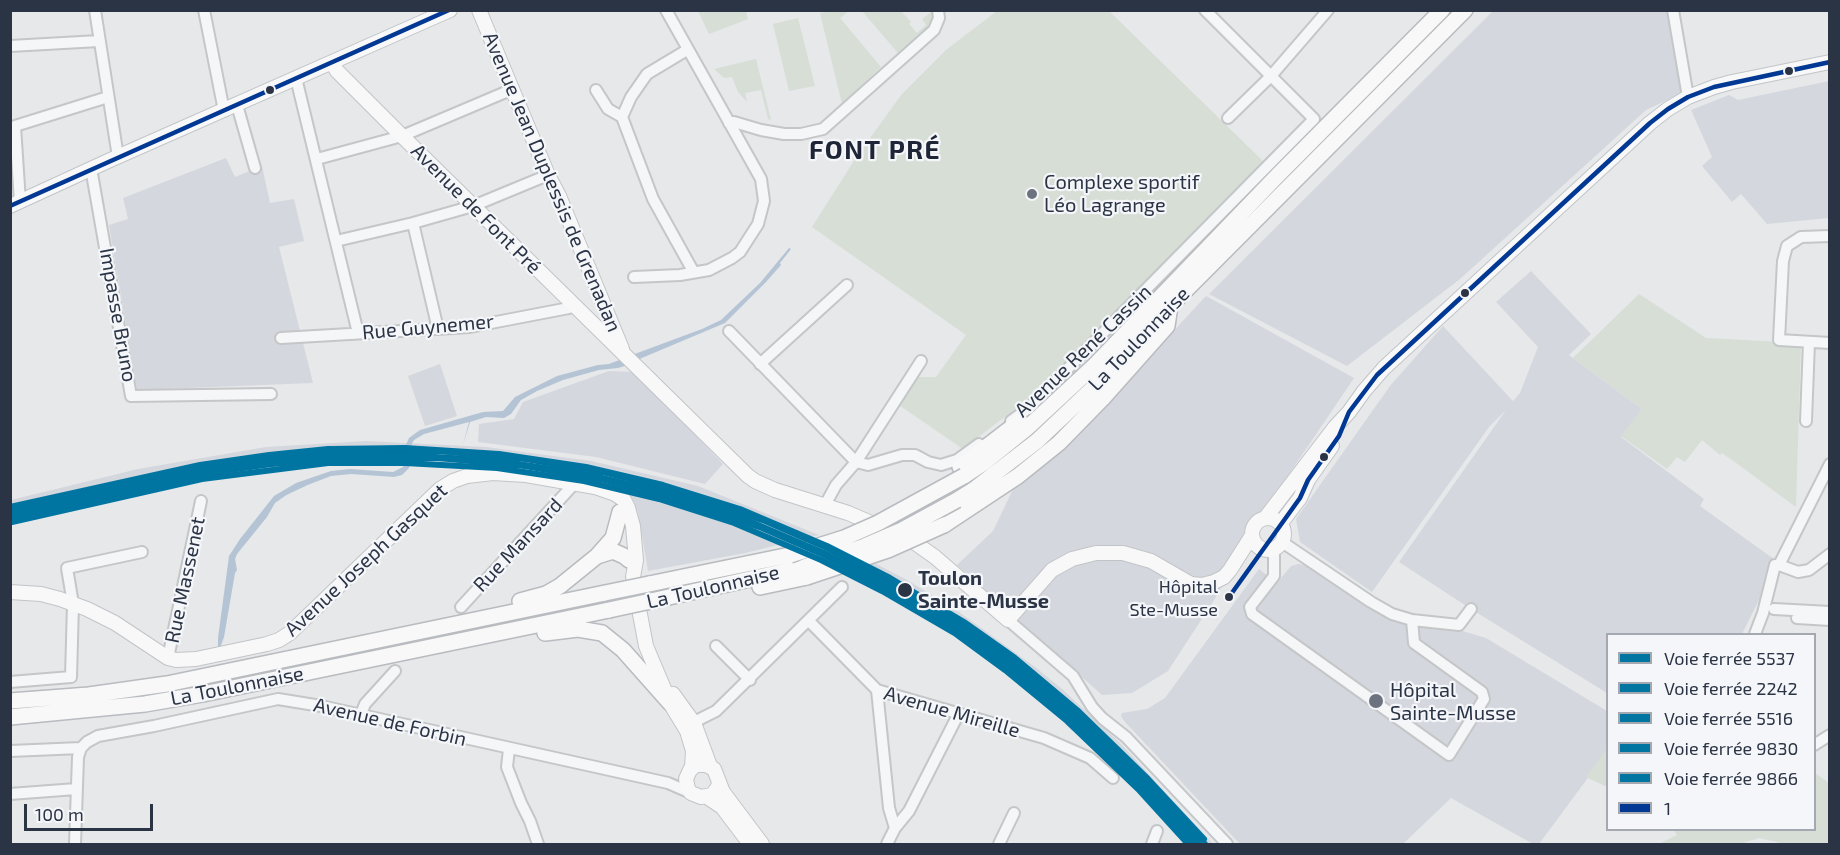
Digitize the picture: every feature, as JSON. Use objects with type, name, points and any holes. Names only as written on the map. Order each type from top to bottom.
[{"type":"highway","name":"La Toulonnaise","points":[[10,701],[89,695],[167,684],[790,555],[844,538],[878,523],[962,472],[985,462],[1026,429],[1095,365],[1278,175],[1442,10]]},
{"type":"highway","name":"La Toulonnaise","points":[[10,717],[146,704],[215,692],[678,595],[805,572],[900,531],[976,488],[1037,441],[1093,388],[1170,306],[1465,10]]},
{"type":"highway","points":[[805,572],[877,554],[929,533],[1018,476],[1059,443],[1103,398],[1167,326],[1170,306]]},
{"type":"highway","points":[[364,643],[546,594],[560,586],[597,556],[613,538],[620,512]]},
{"type":"highway","points":[[597,556],[613,551],[629,560]]},
{"type":"highway","points":[[423,648],[565,630],[591,630],[602,633],[623,650],[670,703]]},
{"type":"main road","points":[[15,204],[450,10]]},
{"type":"main road","name":"Avenue Jean Duplessis de Grenadan","points":[[479,10],[548,175],[559,196],[607,330]]},
{"type":"main road","name":"Avenue de Font Pré","points":[[332,62],[337,71],[472,206],[572,304],[607,330],[624,354],[755,481],[775,490],[849,513],[917,544],[1008,620]]},
{"type":"main road","points":[[1266,517],[1276,520],[1284,531],[1278,545],[1266,550],[1255,542],[1253,526],[1266,517],[1384,368],[1650,123],[1688,97],[1732,82],[1830,62]]},
{"type":"main road","points":[[1281,524],[1339,435],[1349,412]]},
{"type":"main road","name":"Avenue Joseph Gasquet","points":[[168,658],[196,659],[279,640],[290,633],[440,489],[453,481],[480,474],[510,473],[595,487],[615,494],[628,507],[633,526],[636,560],[633,577]]},
{"type":"main road","points":[[595,487],[614,501],[620,512]]},
{"type":"main road","name":"Avenue Joseph Gasquet","points":[[620,512],[646,646],[670,703],[691,727],[693,751],[690,771]]},
{"type":"main road","points":[[1008,620],[1052,570],[1078,557],[1109,552],[1136,556],[1151,561],[1191,584],[1202,585],[1224,576],[1240,555],[1255,542]]},
{"type":"main road","points":[[10,592],[41,594],[73,604],[109,620],[168,658]]},
{"type":"main road","name":"Avenue Joseph Gasquet","points":[[660,679],[691,727],[710,766]]},
{"type":"main road","points":[[740,824],[723,792],[717,773],[710,766],[701,764],[690,771],[686,784],[691,793],[707,797],[722,807],[756,843]]},
{"type":"main road","points":[[707,797],[715,791],[719,782]]},
{"type":"street","points":[[95,10],[118,157]]},
{"type":"street","points":[[204,10],[231,108],[255,168]]},
{"type":"street","points":[[634,277],[709,270],[740,252],[758,224],[764,201],[761,179],[666,10]]},
{"type":"street","points":[[729,123],[734,122],[784,134],[801,134],[823,129],[934,30],[939,18],[938,10]]},
{"type":"street","points":[[1204,10],[1271,76]]},
{"type":"street","points":[[1228,118],[1271,76],[1328,10]]},
{"type":"street","points":[[1673,10],[1688,97]]},
{"type":"street","points":[[10,46],[99,41]]},
{"type":"street","points":[[621,117],[647,74],[687,50]]},
{"type":"street","name":"Avenue René Cassin","points":[[856,462],[868,465],[902,455],[915,455],[928,462],[941,465],[957,459],[1029,408],[1314,119],[1271,76]]},
{"type":"street","points":[[296,78],[358,333]]},
{"type":"street","points":[[317,159],[402,136],[513,88]]},
{"type":"street","points":[[596,90],[608,109],[621,117],[653,199],[693,271]]},
{"type":"street","points":[[15,204],[15,126],[108,97]]},
{"type":"street","name":"Impasse Bruno","points":[[92,168],[131,396],[271,394]]},
{"type":"street","points":[[336,241],[414,223],[472,206],[548,175]]},
{"type":"street","points":[[414,223],[438,329]]},
{"type":"street","points":[[1830,236],[1801,237],[1787,246],[1783,261],[1779,340],[1830,343]]},
{"type":"street","points":[[760,364],[847,285]]},
{"type":"street","name":"Rue Guynemer","points":[[281,338],[470,327],[569,308],[572,304]]},
{"type":"street","points":[[729,331],[856,462]]},
{"type":"street","points":[[1806,422],[1809,342]]},
{"type":"street","points":[[825,505],[836,485],[856,462],[921,361]]},
{"type":"street","points":[[1755,633],[1775,566],[1779,566],[1830,464]]},
{"type":"street","name":"Rue Mansard","points":[[461,607],[574,483]]},
{"type":"street","name":"Rue Massenet","points":[[168,658],[201,501]]},
{"type":"street","points":[[1412,620],[1414,643],[1482,692],[1485,699],[1449,755],[1252,614],[1250,607],[1274,576],[1278,545],[1392,614],[1412,620],[1459,625],[1471,609]]},
{"type":"street","points":[[10,682],[71,677],[73,604],[67,568],[142,552]]},
{"type":"street","points":[[1779,566],[1798,572],[1809,570],[1830,554]]},
{"type":"street","points":[[691,727],[716,711],[750,680],[842,587]]},
{"type":"street","points":[[1774,609],[1830,612]]},
{"type":"street","points":[[1797,618],[1830,620]]},
{"type":"street","points":[[1008,620],[1073,676],[1092,707],[1102,718],[1126,737],[1227,844]]},
{"type":"street","name":"Avenue Mireille","points":[[809,621],[876,690],[1044,738],[1090,758],[1113,778]]},
{"type":"street","points":[[716,646],[750,680]]},
{"type":"street","points":[[361,714],[365,704],[395,671]]},
{"type":"street","points":[[876,690],[889,808],[895,828]]},
{"type":"street","name":"Avenue de Forbin","points":[[81,748],[90,739],[98,736],[278,699],[293,700],[668,783],[691,793]]},
{"type":"street","points":[[887,844],[895,828],[909,811],[959,713]]},
{"type":"street","points":[[1816,744],[1830,735]]},
{"type":"street","points":[[10,752],[81,748],[78,757],[75,844]]},
{"type":"street","points":[[509,748],[507,767],[538,844]]},
{"type":"street","points":[[668,783],[690,771]]},
{"type":"street","points":[[10,794],[76,789]]},
{"type":"street","points":[[999,844],[1014,813]]},
{"type":"street","points":[[1152,844],[1157,831]]},
{"type":"shaded area","points":[[698,11],[746,11],[748,19],[709,34]]},
{"type":"shaded area","points":[[849,11],[840,18],[881,67],[842,104],[820,13]]},
{"type":"shaded area","points":[[862,11],[901,11],[911,22],[909,24],[917,33],[926,25],[922,19],[930,11],[931,11],[936,20],[898,53]]},
{"type":"shaded area","name":"Complexe sportif Léo Lagrange","points":[[997,11],[1109,11],[1264,162],[1024,402],[963,449],[896,403],[913,377],[936,377],[966,335],[812,227],[857,156],[902,94],[946,50]]},
{"type":"shaded area","points":[[1493,11],[1667,11],[1682,93],[1646,110],[1460,279],[1347,366],[1209,294]]},
{"type":"shaded area","points":[[798,18],[815,86],[789,91],[773,24]]},
{"type":"shaded area","points":[[756,59],[771,120],[768,119],[761,90],[745,93],[747,102],[738,92],[732,77],[724,78],[714,69]]},
{"type":"shaded area","points":[[1829,81],[1829,218],[1767,224],[1741,194],[1732,202],[1702,166],[1712,157],[1691,110],[1729,95],[1738,100]]},
{"type":"shaded area","points":[[226,158],[235,177],[262,166],[270,203],[294,199],[304,241],[279,247],[313,383],[137,390],[109,225],[128,219],[123,198]]},
{"type":"shaded area","points":[[1531,271],[1591,334],[1569,355],[1642,409],[1621,437],[1704,499],[1700,506],[1778,562],[1742,633],[1606,633],[1606,692],[1399,562],[1506,410],[1489,427],[1372,592],[1300,542],[1296,519],[1390,386],[1443,326],[1513,401],[1520,393],[1538,347],[1496,302]]},
{"type":"shaded area","points":[[1639,294],[1706,338],[1801,343],[1796,507],[1702,440],[1685,462],[1677,457],[1667,469],[1621,436],[1642,409],[1573,358]]},
{"type":"shaded area","points":[[1206,296],[1354,378],[1277,492],[1214,600],[1168,671],[1132,693],[1102,695],[957,565],[993,531],[1015,485],[1114,395]]},
{"type":"shaded area","points":[[440,364],[457,416],[425,426],[408,376]]},
{"type":"shaded area","points":[[609,371],[634,372],[723,464],[705,484],[596,457],[478,442],[479,424],[514,419],[523,402]]},
{"type":"shaded area","points":[[366,441],[486,447],[591,461],[698,486],[819,535],[745,553],[648,571],[638,512],[628,490],[572,477],[456,465],[355,461],[244,473],[11,522],[11,500],[138,469],[266,447]]},
{"type":"shaded area","points":[[863,557],[907,580],[959,612],[1062,689],[1122,745],[1213,844],[1191,844],[1068,721],[1011,673],[946,627],[864,584],[866,579],[839,566]]},
{"type":"shaded area","name":"Hôpital Sainte-Musse","points":[[1305,565],[1376,612],[1392,619],[1459,630],[1486,638],[1606,710],[1606,753],[1539,844],[1533,844],[1451,798],[1403,844],[1240,844],[1125,722],[1121,716],[1122,713],[1147,709],[1165,698],[1259,569],[1277,583],[1291,566]]},
{"type":"shaded area","points":[[1606,749],[1606,787],[1586,777]]},
{"type":"shaded area","points":[[1816,774],[1829,783],[1829,844],[1785,844],[1759,838],[1742,844],[1659,844],[1677,835],[1674,831],[1816,831]]},
{"type":"water","points":[[789,248],[791,249],[780,263],[781,265],[725,323],[637,360],[632,355],[721,320],[760,283]]},
{"type":"water","points":[[622,359],[628,365],[563,380],[537,391],[521,400],[511,414],[504,418],[486,417],[470,422],[463,445],[469,422],[424,434],[414,440],[410,447],[405,447],[409,438],[420,430],[483,412],[503,411],[515,397],[557,376]]},
{"type":"water","points":[[405,458],[411,458],[409,468],[402,475],[394,477],[351,474],[331,476],[292,491],[275,503],[235,559],[237,570],[224,637],[218,648],[229,556],[274,496],[296,483],[331,471],[350,469],[393,472],[403,467]]},
{"type":"waterway","points":[[408,445],[408,460]]},
{"type":"waterway","points":[[286,494],[305,485]]},
{"type":"rail line","name":"9866","points":[[10,507],[200,465],[328,449],[405,448],[499,454],[586,467],[663,485],[740,509],[827,546],[890,578],[964,622],[1015,658],[1077,710],[1148,779],[1204,839]]},
{"type":"rail line","name":"5537","points":[[10,510],[201,467],[270,457],[356,451],[438,451],[526,459],[607,473],[662,487],[765,521],[827,548],[887,579],[963,625],[1012,660],[1075,711],[1126,760],[1205,844]]},
{"type":"rail line","name":"2242","points":[[10,515],[201,472],[328,456],[405,455],[498,461],[585,474],[661,492],[737,516],[824,553],[886,584],[960,628],[1010,664],[1072,715],[1143,784],[1198,844]]},
{"type":"rail line","name":"9830","points":[[12,517],[202,474],[271,464],[356,458],[438,458],[525,466],[605,480],[660,494],[762,528],[824,555],[883,586],[959,631],[1070,717],[1121,765],[1195,844]]},
{"type":"rail line","name":"5516","points":[[12,522],[202,479],[328,463],[405,463],[497,468],[584,481],[659,499],[734,523],[821,560],[882,591],[956,634],[1005,670],[1067,721],[1138,789],[1188,844]]},
{"type":"transit line","name":"1","points":[[10,206],[449,10]]},
{"type":"transit line","name":"1","points":[[1229,597],[1300,498],[1308,480],[1339,436],[1349,412],[1377,375],[1650,123],[1688,97],[1714,87],[1830,62]]},
{"type":"place","name":"Complexe sportif Léo Lagrange","points":[[1032,194]]},
{"type":"place","name":"Toulon Sainte-Musse","points":[[905,590]]},
{"type":"place","name":"Hôpital Ste-Musse","points":[[1229,597]]},
{"type":"place","name":"Hôpital Sainte-Musse","points":[[1376,701]]},
{"type":"district","name":"FONT PRÉ","points":[[875,150]]}]
